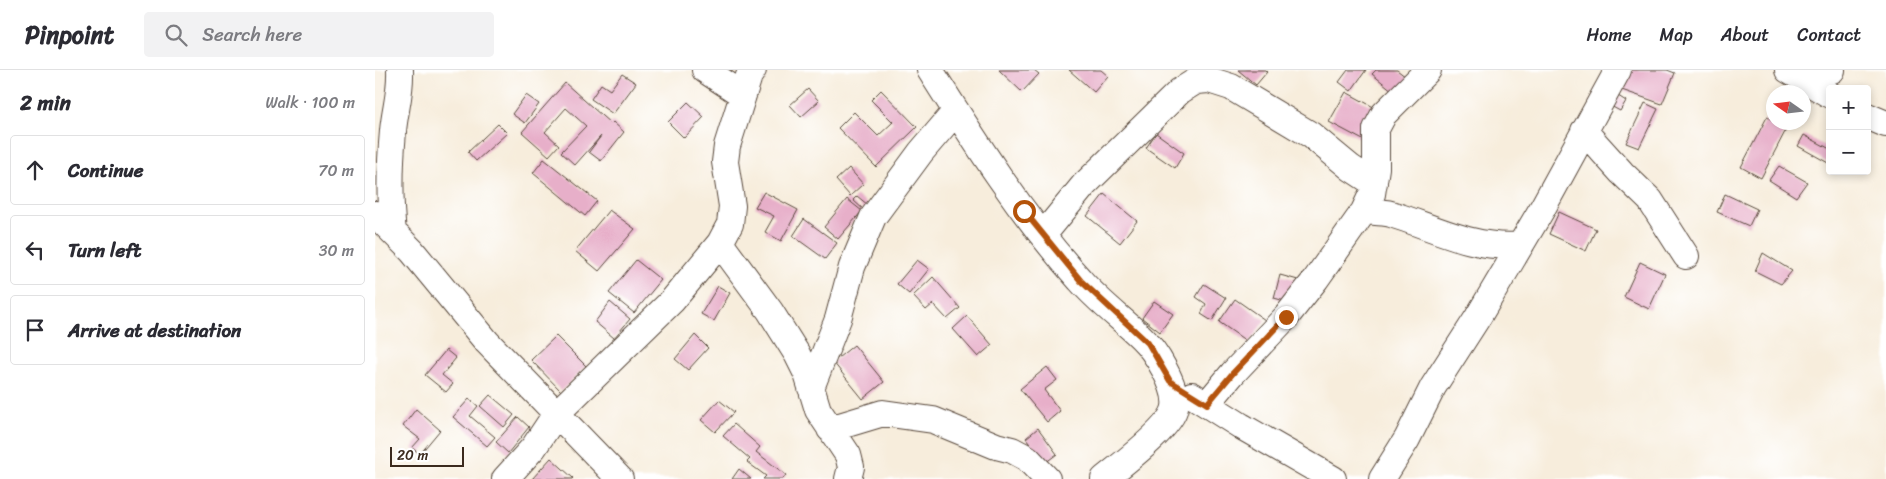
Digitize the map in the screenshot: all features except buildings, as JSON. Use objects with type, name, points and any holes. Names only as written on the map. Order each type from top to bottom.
[{"type":"street","points":[[399,70],[401,88],[393,130],[390,205],[384,223],[412,251],[487,342],[620,479]]},
{"type":"street","points":[[705,70],[743,95]]},
{"type":"street","points":[[505,479],[534,447],[557,414],[672,301],[720,243],[730,224],[732,206],[725,162],[727,146],[753,70]]},
{"type":"street","points":[[1207,404],[1233,373],[1286,317],[1316,279],[1364,211],[1372,194],[1374,183],[1376,129],[1384,114],[1427,70]]},
{"type":"street","points":[[1382,479],[1407,439],[1433,387],[1542,209],[1618,70]]},
{"type":"street","points":[[935,72],[956,111],[985,157],[1043,235],[1081,281],[1148,343],[1170,381],[1175,394],[1175,408],[1166,424],[1104,479]]},
{"type":"street","points":[[1043,235],[1084,184],[1180,90],[1196,81],[1209,80],[1231,87],[1311,135],[1351,168],[1374,183]]},
{"type":"street","points":[[811,388],[838,319],[852,267],[873,217],[921,152],[956,111]]},
{"type":"street","points":[[1871,118],[1886,124]]},
{"type":"street","points":[[1584,132],[1650,200],[1686,256]]},
{"type":"street","points":[[1364,211],[1389,214],[1457,238],[1506,246],[1521,245]]},
{"type":"street","points":[[720,243],[770,311],[797,354],[818,410],[848,455],[851,467],[848,479]]},
{"type":"street","points":[[1170,381],[1333,479]]},
{"type":"street","points":[[830,428],[883,413],[933,420],[1027,458],[1047,479]]},
{"type":"route","points":[[1024,211],[1081,281],[1148,343],[1170,381],[1207,404],[1233,373],[1286,317]]}]
